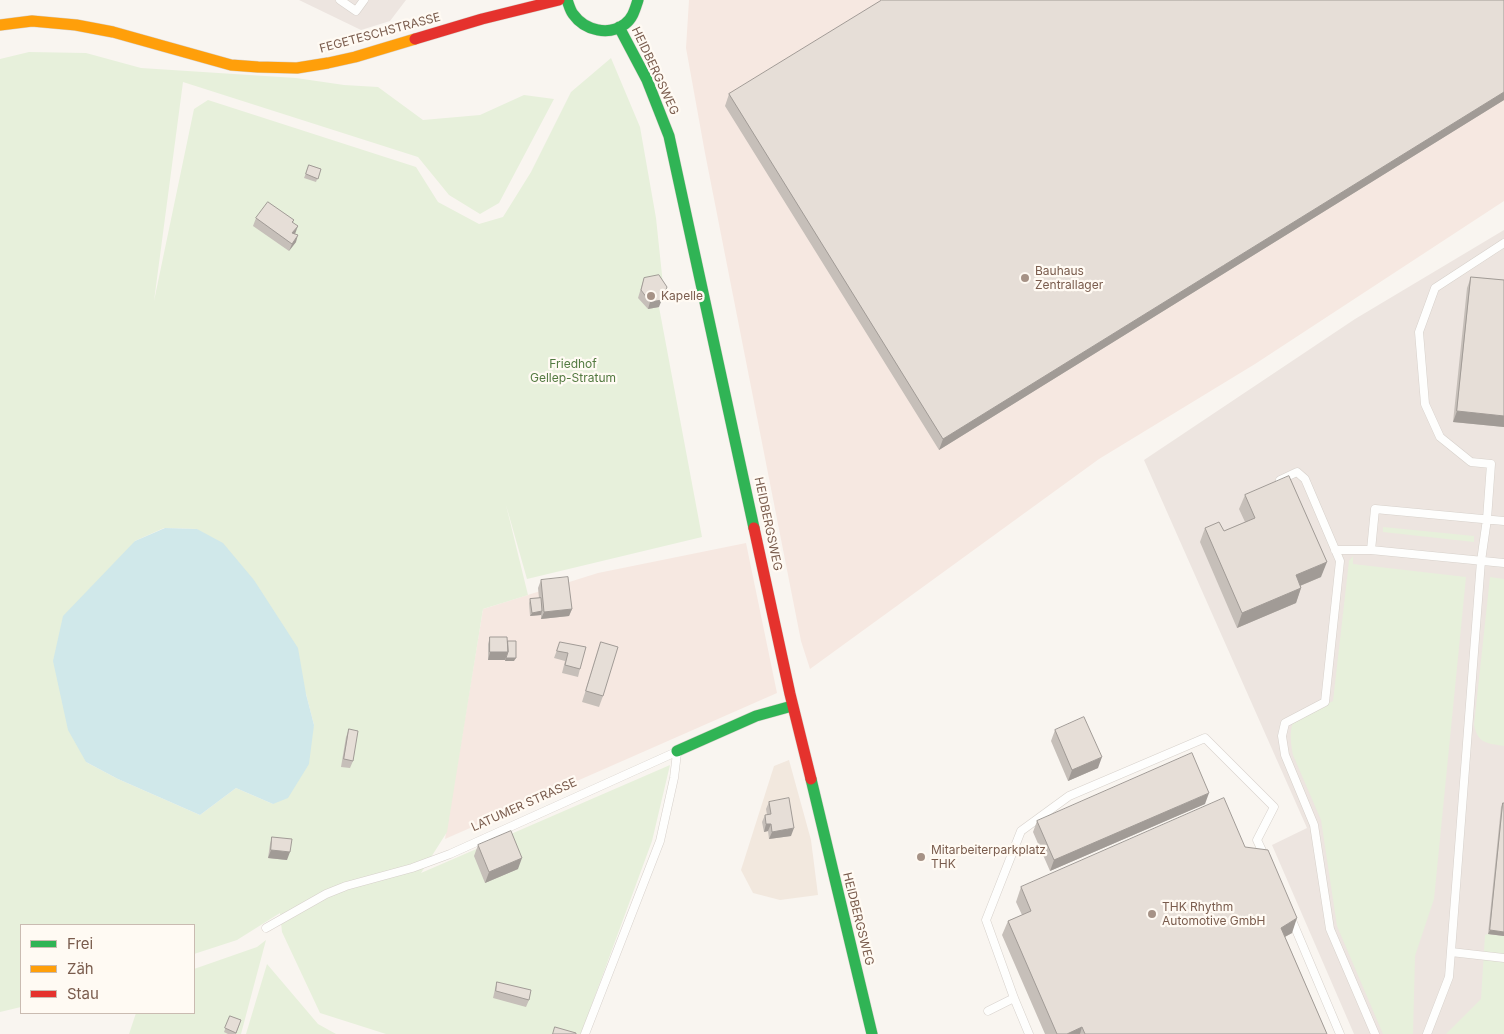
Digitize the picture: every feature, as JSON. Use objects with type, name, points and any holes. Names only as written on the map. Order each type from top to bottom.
[{"type":"street","name":"FEGETESCHSTRASSE","points":[[0,25],[32,21],[76,25],[113,32],[231,65],[297,68],[328,64],[482,19],[560,0]]},
{"type":"street","points":[[567,0],[569,10],[576,20],[585,27],[596,31],[608,31],[627,22],[634,14],[638,0]]},
{"type":"street","name":"HEIDBERGSWEG","points":[[619,27],[657,103],[669,136],[792,706],[872,1034]]},
{"type":"street","name":"LATUMER STRASSE","points":[[678,751],[756,716],[792,706]]},
{"type":"lane","points":[[340,0],[356,11],[364,0]]},
{"type":"lane","points":[[1427,1034],[1449,977],[1490,464],[1472,462],[1440,437],[1425,404],[1419,332],[1435,288],[1504,242]]},
{"type":"lane","points":[[1275,482],[1297,472],[1305,479],[1340,561],[1325,702],[1285,723],[1282,736],[1285,755],[1314,825],[1330,929],[1375,1034]]},
{"type":"lane","points":[[1371,550],[1375,509],[1504,521]]},
{"type":"lane","points":[[1335,550],[1371,550],[1504,563]]},
{"type":"lane","points":[[1029,1034],[986,920],[1021,831],[1069,796],[1205,738],[1274,807],[1257,840],[1268,866]]},
{"type":"lane","points":[[585,1034],[660,841],[678,751]]},
{"type":"lane","name":"LATUMER STRASSE","points":[[266,928],[326,894],[346,886],[412,868],[450,854],[678,751]]},
{"type":"lane","points":[[1287,910],[1340,1034]]},
{"type":"lane","points":[[1451,952],[1504,958]]},
{"type":"lane","points":[[988,1011],[1014,998]]},
{"type":"shaded area","points":[[299,0],[406,0],[390,21],[361,30]]},
{"type":"shaded area","points":[[689,0],[1504,0],[1504,201],[1255,364],[1099,459],[810,669],[801,641],[686,48]]},
{"type":"shaded area","points":[[1504,230],[1504,1034],[1354,1034],[1272,845],[1307,828],[1144,460],[1355,319]]},
{"type":"shaded area","points":[[746,543],[777,693],[445,839],[483,609],[598,573]]},
{"type":"shaded area","points":[[789,760],[811,840],[818,895],[780,900],[753,893],[741,870],[774,766]]},
{"type":"green space","name":"Friedhof Gellep-Stratum","points":[[29,52],[86,53],[141,68],[296,78],[344,85],[378,87],[423,120],[480,115],[524,95],[554,99],[499,203],[480,214],[449,195],[418,157],[183,82],[154,301],[194,109],[208,100],[416,167],[438,202],[479,224],[503,217],[531,172],[571,92],[611,58],[640,127],[656,218],[664,294],[656,282],[659,307],[702,537],[527,579],[506,505],[528,595],[483,609],[447,832],[421,873],[670,765],[652,841],[581,1034],[386,1034],[320,1013],[282,932],[280,913],[237,940],[195,954],[195,924],[20,924],[20,1007],[0,1012],[0,59]],"holes":[[[164,528],[197,529],[306,694],[314,725],[273,804],[236,788],[200,815],[118,779],[86,762],[135,541]]]},
{"type":"green space","points":[[1383,527],[1474,536],[1474,542],[1383,532]]},
{"type":"green space","points":[[1353,556],[1353,564],[1466,577],[1434,899],[1415,956],[1413,1034],[1383,1034],[1337,926],[1321,820],[1293,755],[1291,743],[1293,722],[1333,701],[1349,561]]},
{"type":"green space","points":[[1490,577],[1504,579],[1504,746],[1484,742],[1478,736],[1474,725]]},
{"type":"green space","points":[[1485,935],[1504,936],[1504,1034],[1446,1034],[1481,999]]},
{"type":"green space","points":[[266,940],[241,1034],[129,1034],[136,1014],[195,1014],[195,969],[257,947]]},
{"type":"green space","points":[[267,964],[318,1024],[336,1034],[246,1034]]},
{"type":"water","points":[[165,528],[197,529],[223,543],[254,580],[298,648],[306,694],[314,725],[309,764],[288,798],[273,804],[236,788],[200,815],[118,779],[86,762],[68,730],[53,661],[63,616],[135,541]]},
{"type":"building","name":"Bauhaus Zentrallager","points":[[882,0],[1504,0],[1504,92],[943,439],[729,94]]},
{"type":"building","points":[[309,165],[321,169],[318,179],[306,174]]},
{"type":"building","points":[[268,202],[294,220],[292,222],[298,226],[292,233],[298,235],[292,244],[256,218]]},
{"type":"building","name":"Kapelle","points":[[659,275],[667,287],[662,300],[650,302],[641,290],[644,278]]},
{"type":"building","points":[[1471,277],[1504,280],[1504,416],[1457,411]]},
{"type":"building","points":[[1289,476],[1327,562],[1296,575],[1301,588],[1242,613],[1205,528],[1219,522],[1224,531],[1255,518],[1245,495]]},
{"type":"building","points":[[568,577],[572,609],[544,612],[541,580]]},
{"type":"building","points":[[541,598],[542,611],[532,613],[530,599]]},
{"type":"building","points":[[490,637],[507,637],[508,652],[490,652]]},
{"type":"building","points":[[508,641],[516,641],[516,658],[506,658]]},
{"type":"building","points":[[560,642],[586,647],[580,669],[565,665],[568,653],[557,651]]},
{"type":"building","points":[[601,642],[618,647],[603,696],[586,691]]},
{"type":"building","points":[[1084,717],[1102,757],[1072,770],[1055,730]]},
{"type":"building","points":[[349,729],[358,731],[353,761],[344,759]]},
{"type":"building","points":[[1192,753],[1209,793],[1054,860],[1037,821]]},
{"type":"building","points":[[789,798],[794,828],[772,832],[771,824],[766,824],[765,815],[771,814],[769,802]]},
{"type":"building","name":"THK Rhythm Automotive GmbH","points":[[1224,798],[1245,847],[1268,850],[1297,918],[1281,928],[1327,1034],[1085,1034],[1082,1027],[1067,1034],[1057,1034],[1008,921],[1031,911],[1021,887]]},
{"type":"building","points":[[1504,803],[1504,932],[1490,930]]},
{"type":"building","points":[[511,831],[522,858],[489,872],[478,845]]},
{"type":"building","points":[[272,837],[292,839],[290,852],[271,850]]},
{"type":"building","points":[[497,982],[531,990],[529,1000],[496,991]]},
{"type":"building","points":[[230,1016],[241,1020],[236,1033],[225,1028]]},
{"type":"building","points":[[555,1027],[576,1033],[576,1034],[553,1034]]},
{"type":"traffic: fast","points":[[567,0],[578,20],[591,28],[605,31],[619,28],[628,22],[638,0]]},
{"type":"traffic: fast","points":[[619,27],[647,80],[669,136],[754,528]]},
{"type":"traffic: fast","points":[[677,751],[756,716],[792,706]]},
{"type":"traffic: fast","points":[[811,779],[872,1034]]},
{"type":"traffic: slow","points":[[0,25],[32,21],[76,25],[113,32],[231,65],[258,67],[297,68],[328,63],[415,39]]},
{"type":"traffic: jam","points":[[415,39],[482,19],[559,0]]},
{"type":"traffic: jam","points":[[754,528],[790,694],[811,779]]},
{"type":"place","name":"Bauhaus Zentrallager","points":[[1025,278]]},
{"type":"place","name":"Kapelle","points":[[651,296]]},
{"type":"place","name":"Mitarbeiterparkplatz THK","points":[[921,857]]},
{"type":"place","name":"THK Rhythm Automotive GmbH","points":[[1152,914]]}]
